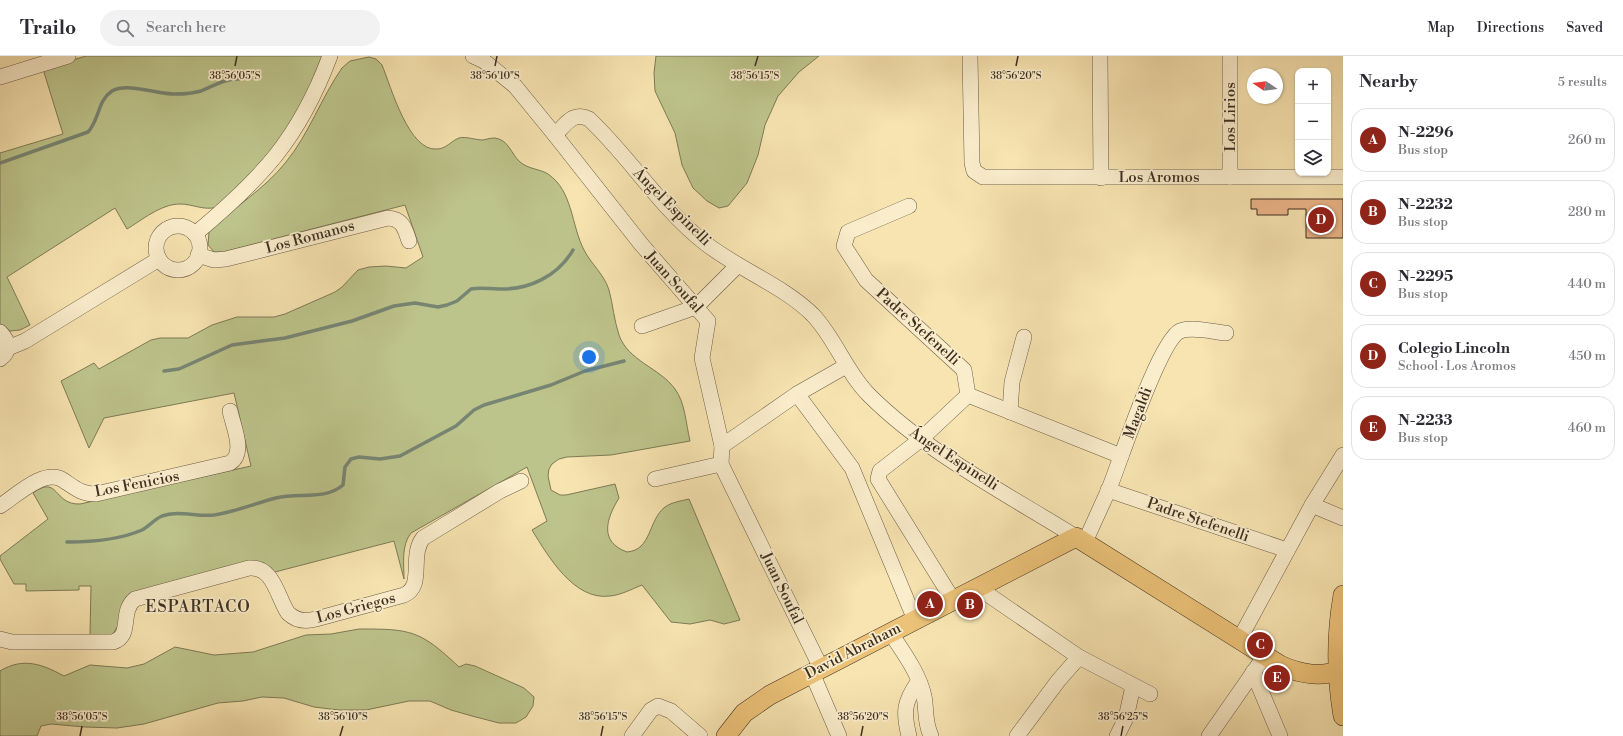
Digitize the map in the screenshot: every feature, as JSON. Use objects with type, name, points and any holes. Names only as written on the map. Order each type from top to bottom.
[{"type":"main road","name":"David Abraham","points":[[726,736],[744,713],[756,703],[816,670],[953,600],[1081,539]]},
{"type":"main road","name":"Ángel Espinelli","points":[[1081,539],[1264,657],[1301,673],[1319,675],[1340,671]]},
{"type":"main road","points":[[1343,595],[1339,631],[1343,716]]},
{"type":"street","points":[[0,76],[68,56]]},
{"type":"street","points":[[195,234],[238,197],[277,156],[302,117],[330,56]]},
{"type":"street","name":"Juan Soufal","points":[[473,56],[484,61],[515,86],[640,244],[708,320],[702,358],[722,446],[721,464],[816,670],[839,736]]},
{"type":"street","name":"Los Aromos","points":[[970,56],[972,163],[976,174],[986,178],[1343,177]]},
{"type":"street","points":[[1100,56],[1101,178]]},
{"type":"street","name":"Los Lirios","points":[[1230,56],[1230,177]]},
{"type":"street","name":"Ángel Espinelli","points":[[555,135],[575,116],[582,116],[589,119],[684,224],[704,243],[737,266],[784,294],[814,316],[846,366],[869,396],[920,440],[1081,539]]},
{"type":"street","name":"Padre Stefenelli","points":[[909,206],[848,232],[844,246],[866,280],[964,370],[968,395]]},
{"type":"street","name":"Los Romanos","points":[[198,255],[214,260],[226,259],[388,218],[394,218],[402,223],[409,241]]},
{"type":"street","points":[[176,226],[183,226],[195,234],[200,248],[198,255],[190,266],[176,270],[164,264],[159,259],[156,245],[162,232],[176,226]]},
{"type":"street","points":[[4,354],[159,259]]},
{"type":"street","points":[[642,326],[696,307],[737,266]]},
{"type":"street","name":"Magaldi","points":[[1081,539],[1108,490],[1157,365],[1172,338],[1180,331],[1189,329],[1226,333]]},
{"type":"street","points":[[0,332],[6,339],[4,354]]},
{"type":"street","points":[[1010,412],[1012,382],[1024,337]]},
{"type":"street","points":[[722,446],[797,394],[846,366]]},
{"type":"street","points":[[797,394],[852,468],[915,620]]},
{"type":"street","points":[[953,600],[878,479],[880,471],[920,440],[968,395],[1121,456]]},
{"type":"street","name":"Los Fenicios","points":[[0,506],[40,479],[50,476],[60,478],[77,491],[96,494],[230,464],[237,458],[238,448],[230,411]]},
{"type":"street","points":[[1239,640],[1312,504],[1343,455]]},
{"type":"street","points":[[655,479],[721,464]]},
{"type":"street","name":"Los Griegos","points":[[0,639],[12,642],[113,642],[122,636],[125,630],[127,609],[136,599],[249,568],[259,569],[267,574],[288,613],[292,617],[303,621],[316,620],[404,595],[409,593],[415,586],[415,557],[419,543],[423,538],[500,491],[521,481]]},
{"type":"street","name":"Padre Stefenelli","points":[[1108,490],[1287,550]]},
{"type":"street","points":[[1312,504],[1343,518]]},
{"type":"street","points":[[977,588],[1079,657],[1150,694]]},
{"type":"street","points":[[890,632],[914,669],[924,696],[925,723],[931,736]]},
{"type":"street","points":[[1017,736],[1058,680],[1079,657]]},
{"type":"street","points":[[1209,736],[1264,657]]},
{"type":"street","points":[[1253,672],[1280,736]]},
{"type":"street","points":[[909,736],[905,721],[905,707],[908,697],[918,682]]},
{"type":"street","points":[[1118,736],[1126,718],[1133,686]]},
{"type":"street","points":[[632,736],[651,710],[658,706],[671,711],[700,736]]},
{"type":"green space","points":[[86,56],[322,56],[304,100],[270,154],[217,207],[203,208],[185,204],[173,205],[152,213],[127,229],[115,208],[7,277],[30,325],[20,330],[10,331],[0,324],[0,153],[63,134],[43,69]]},
{"type":"green space","points":[[656,56],[819,56],[799,72],[778,96],[765,125],[758,155],[747,183],[728,206],[719,208],[707,201],[693,188],[682,165],[675,133],[655,91],[654,73]]},
{"type":"green space","points":[[369,57],[376,59],[382,65],[402,116],[418,140],[427,147],[440,149],[459,138],[483,140],[494,138],[500,139],[507,144],[520,162],[548,174],[556,181],[562,190],[567,199],[584,250],[607,284],[617,329],[623,344],[637,358],[661,375],[675,389],[681,400],[690,441],[611,455],[567,457],[559,459],[552,464],[549,469],[548,476],[551,490],[560,495],[566,495],[615,484],[619,498],[614,506],[608,522],[609,536],[618,548],[627,552],[635,550],[641,546],[646,540],[655,519],[665,507],[689,499],[740,620],[724,624],[710,620],[690,624],[671,622],[642,585],[610,596],[597,596],[574,584],[554,564],[532,530],[547,521],[527,467],[411,533],[404,549],[404,579],[394,541],[275,572],[264,563],[252,561],[138,592],[113,634],[109,636],[90,635],[91,586],[79,586],[79,590],[26,591],[26,584],[14,584],[0,559],[0,556],[48,519],[33,493],[41,488],[52,488],[65,500],[71,503],[80,504],[251,466],[234,393],[104,418],[89,448],[61,381],[94,363],[99,369],[151,340],[160,338],[188,338],[212,325],[237,317],[274,317],[285,314],[335,292],[342,287],[358,270],[369,267],[386,266],[406,268],[423,257],[405,205],[223,252],[214,252],[208,245],[209,232],[268,181],[286,162],[302,140],[342,68],[350,61]]},
{"type":"green space","points":[[359,629],[403,631],[414,634],[434,645],[459,667],[466,664],[475,666],[524,688],[534,697],[533,706],[526,717],[516,723],[499,723],[451,710],[430,701],[409,701],[366,710],[339,710],[314,707],[284,698],[262,697],[243,701],[218,703],[144,724],[117,728],[51,724],[41,726],[37,736],[0,736],[0,671],[17,664],[25,663],[40,665],[64,676],[90,665],[127,668],[144,664],[175,647],[214,655],[253,652],[306,635],[331,634]]},
{"type":"building","points":[[1251,199],[1343,199],[1343,238],[1306,238],[1306,209],[1288,209],[1288,215],[1257,215],[1257,209],[1251,209]]},
{"type":"waterway","points":[[0,163],[88,132],[95,122],[101,105],[107,95],[112,91],[118,89],[135,88],[169,94],[186,94],[201,91],[224,81],[239,79]]},
{"type":"waterway","points":[[164,371],[179,369],[232,345],[285,338],[352,321],[394,306],[415,303],[438,307],[457,301],[471,289],[510,289],[532,284],[551,274],[567,259],[573,250]]},
{"type":"waterway","points":[[67,542],[95,541],[124,536],[142,530],[159,517],[168,514],[214,515],[230,512],[285,496],[320,495],[328,493],[343,485],[345,467],[351,459],[359,457],[380,459],[400,456],[456,426],[474,410],[484,405],[551,385],[585,371],[624,361]]},
{"type":"place","name":"Colegio Lincoln","points":[[1321,220]]},
{"type":"place","name":"N-2296","points":[[930,604]]},
{"type":"place","name":"N-2232","points":[[970,605]]},
{"type":"place","name":"N-2295","points":[[1260,645]]},
{"type":"place","name":"N-2233","points":[[1277,678]]},
{"type":"district","name":"ESPARTACO","points":[[198,607]]}]
